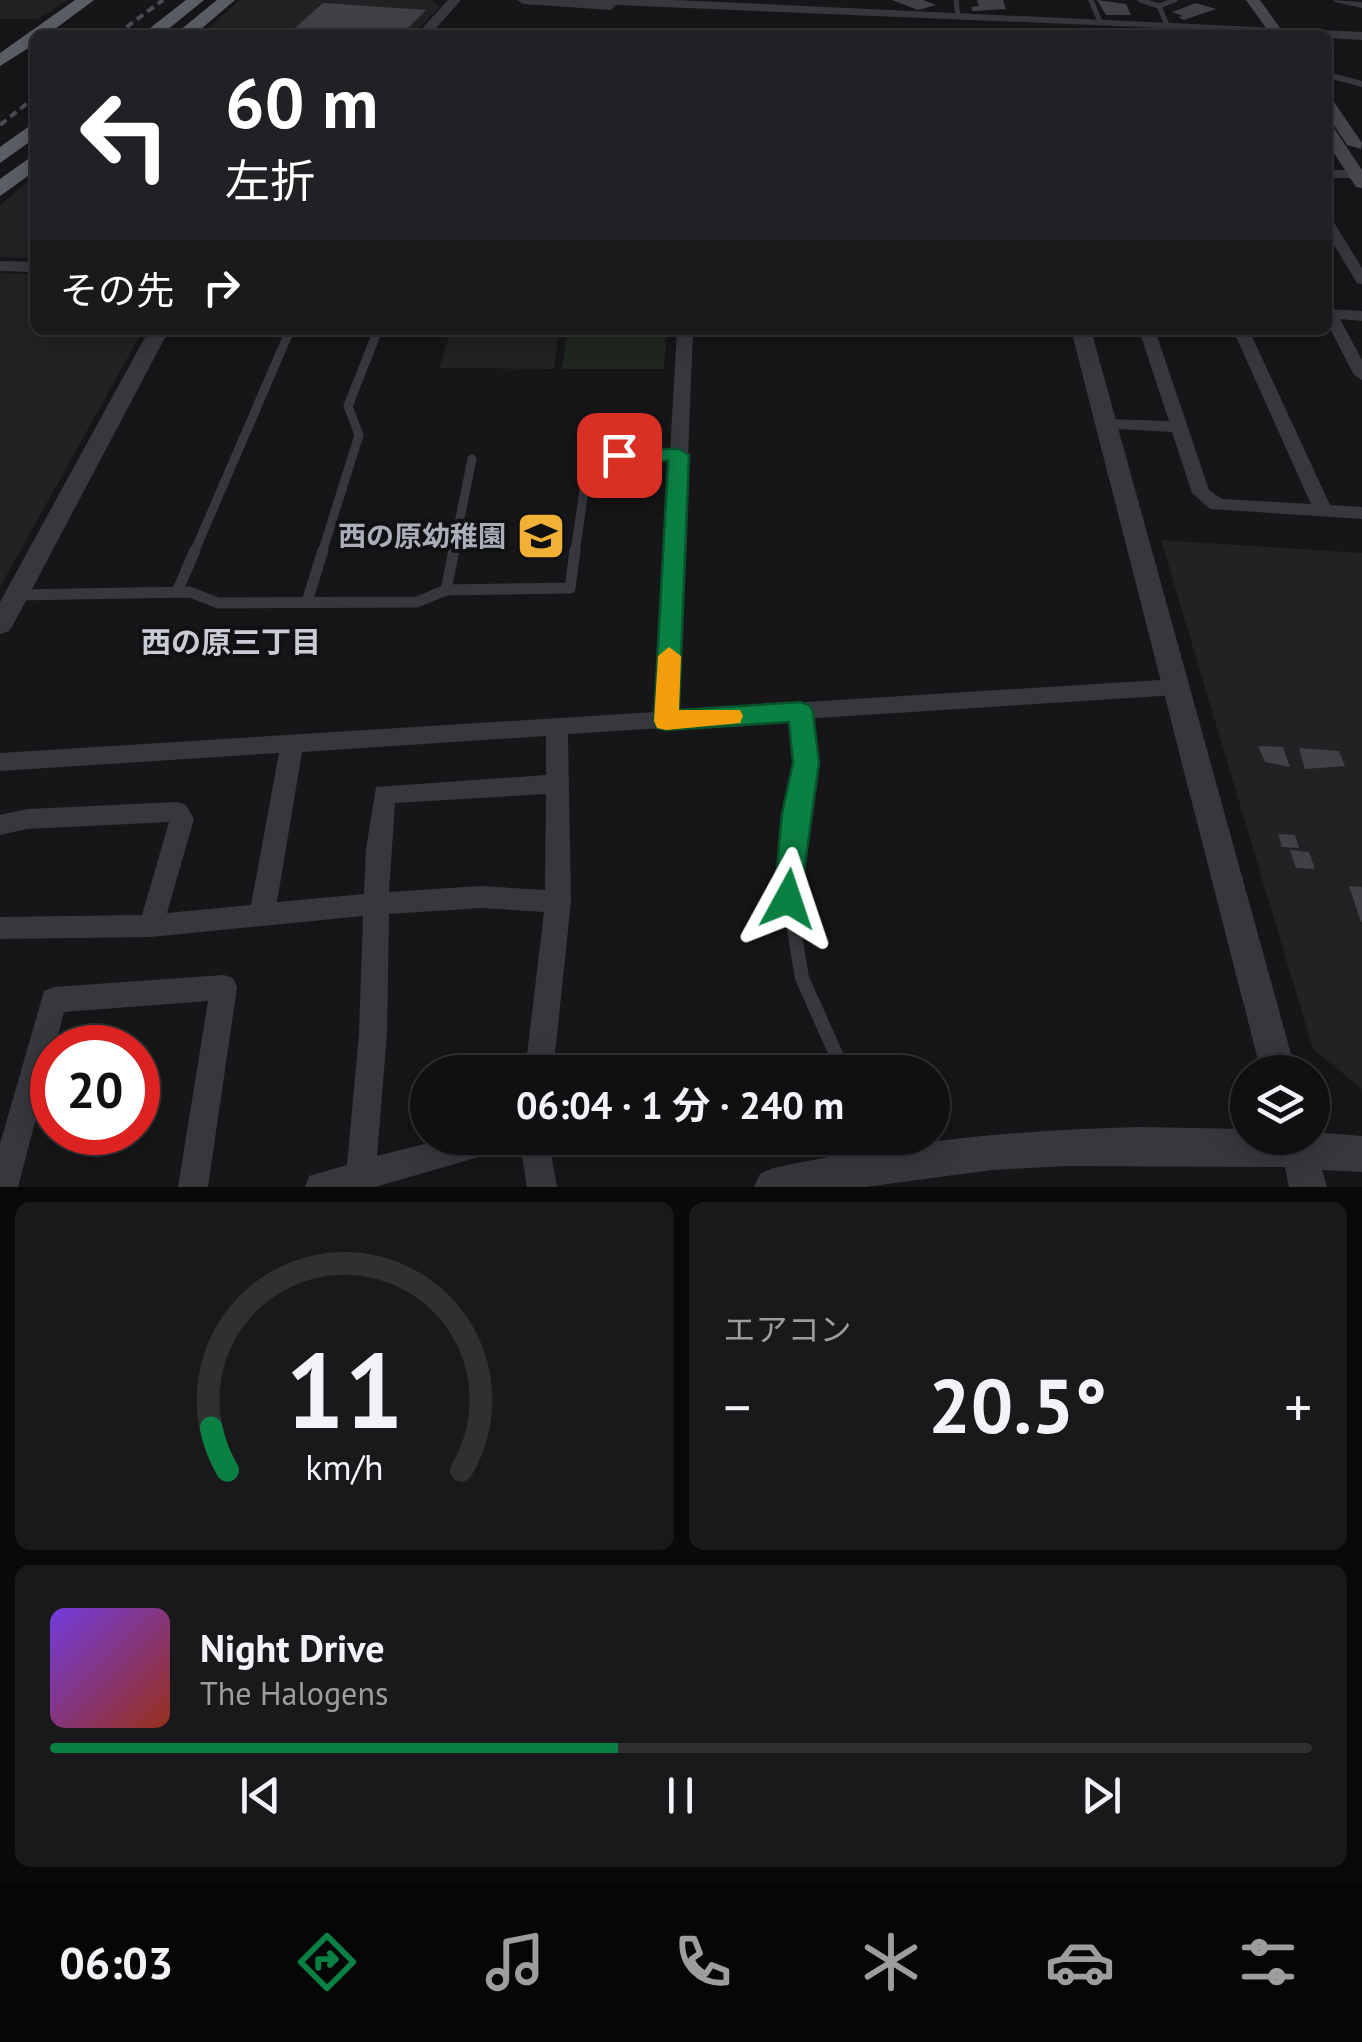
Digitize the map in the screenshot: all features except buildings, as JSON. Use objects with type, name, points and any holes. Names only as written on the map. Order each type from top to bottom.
[{"type":"highway","points":[[42,30],[86,0]]},
{"type":"highway","points":[[68,30],[110,0]]},
{"type":"highway","points":[[157,30],[196,0]]},
{"type":"highway","points":[[189,30],[226,0]]},
{"type":"highway","points":[[0,60],[30,39]]},
{"type":"highway","points":[[0,78],[30,57]]},
{"type":"highway","points":[[0,157],[30,132]]},
{"type":"highway","points":[[0,190],[30,164]]},
{"type":"main road","points":[[1236,0],[1263,30]]},
{"type":"main road","points":[[1253,0],[1265,30]]},
{"type":"main road","points":[[1332,111],[1362,154]]},
{"type":"main road","points":[[1332,138],[1359,179]]},
{"type":"street","points":[[428,30],[456,0]]},
{"type":"street","points":[[523,0],[869,10],[958,18],[1229,30]]},
{"type":"street","points":[[597,0],[869,10],[1214,30]]},
{"type":"street","points":[[1338,0],[1362,6]]},
{"type":"street","points":[[1332,35],[1362,36]]},
{"type":"street","points":[[1332,76],[1362,84]]},
{"type":"street","points":[[1332,231],[1362,280]]},
{"type":"street","points":[[0,266],[30,267]]},
{"type":"street","points":[[1332,314],[1362,316]]},
{"type":"street","points":[[1332,321],[1362,374]]},
{"type":"street","points":[[0,625],[156,335]]},
{"type":"street","points":[[666,721],[685,335]]},
{"type":"street","points":[[1082,335],[1274,1055]]},
{"type":"street","points":[[1149,335],[1201,493],[1208,500],[1217,504],[1362,512]]},
{"type":"street","points":[[1243,335],[1323,510]]},
{"type":"street","points":[[1106,424],[1179,427]]},
{"type":"street","points":[[0,762],[1176,688]]},
{"type":"street","points":[[541,1055],[558,902],[557,728]]},
{"type":"street","points":[[262,916],[292,744]]},
{"type":"street","points":[[360,1176],[373,1034],[378,849],[384,794],[558,784]]},
{"type":"street","points":[[0,825],[28,819],[178,812],[182,819],[151,926]]},
{"type":"street","points":[[0,928],[151,926],[481,896],[558,902]]},
{"type":"street","points":[[3,1187],[54,1000],[224,987],[193,1187]]},
{"type":"street","points":[[774,1187],[894,1161],[1077,1145],[1230,1143]]},
{"type":"street","points":[[1330,1148],[1362,1154]]},
{"type":"street","points":[[320,1187],[437,1155]]},
{"type":"street","points":[[537,1155],[542,1187]]},
{"type":"street","points":[[1301,1155],[1308,1187]]},
{"type":"lane","points":[[956,0],[958,18]]},
{"type":"lane","points":[[1091,0],[1100,22]]},
{"type":"lane","points":[[1140,0],[1159,6],[1175,0]]},
{"type":"lane","points":[[1159,6],[1167,25]]},
{"type":"lane","points":[[1332,175],[1359,179]]},
{"type":"lane","points":[[177,592],[288,335]]},
{"type":"lane","points":[[307,602],[359,435],[348,406],[376,335]]},
{"type":"lane","points":[[16,595],[190,592],[218,603],[418,602],[446,590],[570,588],[589,455],[679,455]]},
{"type":"lane","points":[[446,590],[472,459]]},
{"type":"lane","points":[[800,712],[806,763],[796,814],[788,899],[802,978],[836,1055]]},
{"type":"shaded area","points":[[0,0],[68,0],[38,19],[0,19]]},
{"type":"shaded area","points":[[240,0],[430,0],[440,6],[418,30],[206,30]]},
{"type":"shaded area","points":[[30,179],[30,259],[0,257],[0,206]]},
{"type":"shaded area","points":[[0,273],[30,274],[30,335],[140,335],[0,587]]},
{"type":"shaded area","points":[[449,335],[558,335],[554,369],[439,368]]},
{"type":"shaded area","points":[[566,335],[667,335],[664,369],[562,369]]},
{"type":"shaded area","points":[[1161,540],[1362,553],[1362,1089],[1330,1063],[1330,1055],[1320,1055],[1313,1049]]},
{"type":"railway","points":[[123,30],[163,0]]},
{"type":"railway","points":[[0,125],[30,101]]},
{"type":"slow traffic","points":[[669,656],[666,721],[731,716]]},
{"type":"place","name":"西の原幼稚園","points":[[541,536]]},
{"type":"district","name":"西の原三丁目","points":[[231,643]]},
{"type":"route","points":[[619,455],[679,455],[666,721],[800,712],[806,763],[796,814],[788,899]]}]
